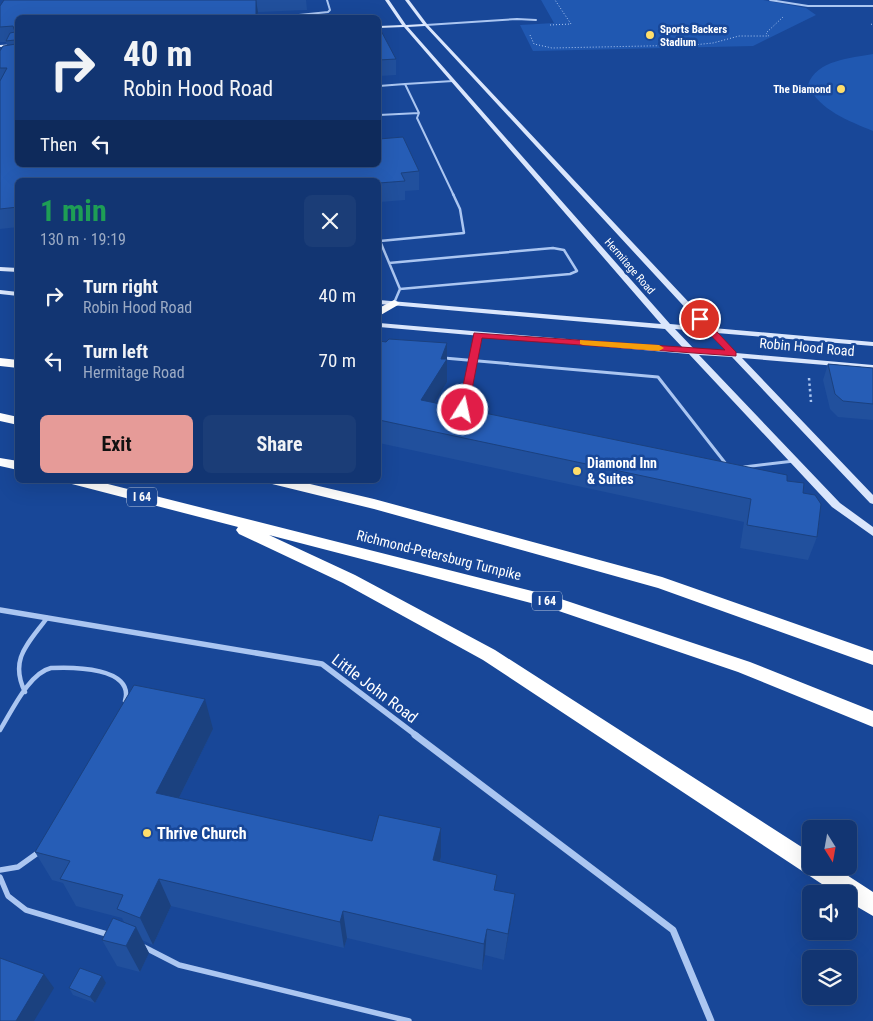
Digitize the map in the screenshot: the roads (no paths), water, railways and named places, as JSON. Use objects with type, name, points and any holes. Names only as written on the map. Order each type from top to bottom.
[{"type":"highway","points":[[381,312],[394,303]]},
{"type":"highway","points":[[0,362],[15,364]]},
{"type":"highway","points":[[0,417],[15,420]]},
{"type":"highway","points":[[0,462],[15,465]]},
{"type":"highway","name":"Richmond-Petersburg Turnpike","points":[[85,483],[552,602],[744,667],[873,719]]},
{"type":"highway","points":[[285,483],[393,509],[662,583],[873,658]]},
{"type":"highway","points":[[211,514],[349,579],[490,655],[802,858]]},
{"type":"highway","points":[[828,875],[873,905]]},
{"type":"street","name":"Hermitage Road","points":[[387,0],[404,25],[669,328],[692,350],[836,504],[873,532]]},
{"type":"street","name":"Hermitage Road","points":[[407,0],[426,24],[711,331],[872,500]]},
{"type":"street","points":[[381,27],[426,24]]},
{"type":"street","points":[[0,46],[15,45]]},
{"type":"street","points":[[0,268],[15,270]]},
{"type":"street","points":[[0,292],[15,294]]},
{"type":"street","name":"Robin Hood Road","points":[[381,302],[873,344]]},
{"type":"street","name":"Robin Hood Road","points":[[381,325],[478,335],[692,350],[873,367]]},
{"type":"street","name":"Little John Road","points":[[0,610],[322,664],[673,930],[711,1021]]},
{"type":"lane","points":[[299,15],[328,12],[330,10],[327,0]]},
{"type":"lane","points":[[770,0],[801,5],[873,6]]},
{"type":"lane","points":[[426,24],[517,19],[536,20]]},
{"type":"lane","points":[[381,86],[453,81]]},
{"type":"lane","points":[[381,241],[464,233],[460,208],[417,118],[419,113],[405,84]]},
{"type":"lane","points":[[381,116],[419,113]]},
{"type":"lane","points":[[381,243],[400,289],[394,303]]},
{"type":"lane","points":[[390,263],[553,248],[564,250],[578,271],[570,274],[400,289]]},
{"type":"lane","points":[[473,412],[463,410],[478,335]]},
{"type":"lane","points":[[436,358],[658,376],[729,468],[720,466]]},
{"type":"lane","points":[[739,468],[795,461]]},
{"type":"lane","points":[[25,692],[18,680],[16,668],[21,655],[48,618]]},
{"type":"lane","points":[[0,730],[37,675],[48,667],[62,666],[116,676],[126,686],[127,698],[122,707]]},
{"type":"lane","points":[[0,870],[18,867],[38,853],[43,845]]},
{"type":"lane","points":[[0,877],[8,896],[26,910],[119,938]]},
{"type":"lane","points":[[136,943],[180,965],[408,1021]]},
{"type":"place","name":"Sports Backers Stadium","points":[[650,35]]},
{"type":"place","name":"The Diamond","points":[[841,89]]},
{"type":"place","name":"Diamond Inn & Suites","points":[[577,471]]},
{"type":"place","name":"Thrive Church","points":[[147,833]]}]
